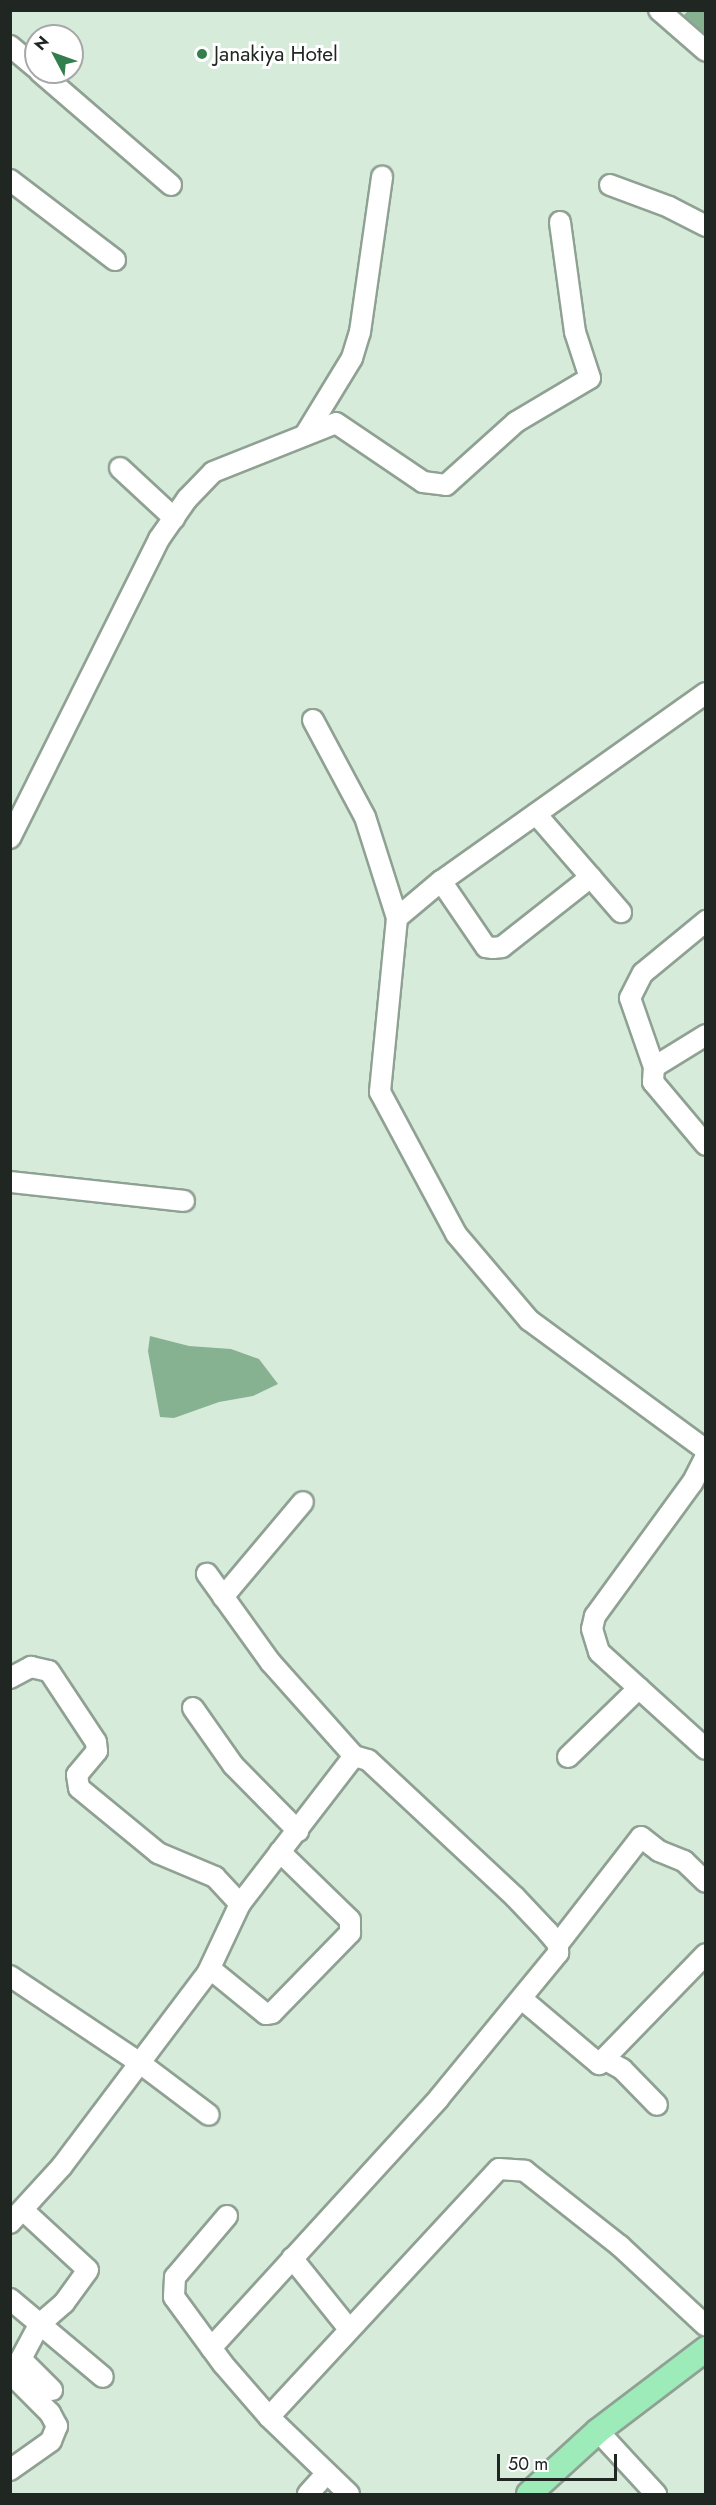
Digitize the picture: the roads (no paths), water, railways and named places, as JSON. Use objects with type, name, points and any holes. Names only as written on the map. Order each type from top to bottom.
[{"type":"main road","points":[[529,2494],[598,2431],[705,2349]]},
{"type":"street","points":[[659,10],[705,51]]},
{"type":"street","points":[[10,46],[24,58]]},
{"type":"street","points":[[54,84],[171,185]]},
{"type":"street","points":[[305,435],[352,358],[360,332],[382,177]]},
{"type":"street","points":[[10,180],[115,260]]},
{"type":"street","points":[[610,185],[669,207],[705,226]]},
{"type":"street","points":[[10,838],[87,680],[174,518],[213,472],[336,423],[423,482],[446,485],[516,422],[590,378],[575,332],[560,222]]},
{"type":"street","points":[[120,468],[174,518]]},
{"type":"street","points":[[397,918],[441,881],[705,693]]},
{"type":"street","points":[[313,720],[365,818],[397,918],[380,1092],[456,1234],[529,1320],[705,1450]]},
{"type":"street","points":[[536,814],[621,912]]},
{"type":"street","points":[[441,881],[486,947],[493,948],[501,946],[591,877]]},
{"type":"street","points":[[705,921],[643,973],[630,998],[654,1068],[653,1082],[705,1145]]},
{"type":"street","points":[[654,1068],[705,1035]]},
{"type":"street","points":[[10,1182],[184,1202]]},
{"type":"street","points":[[705,1456],[692,1483],[595,1616],[593,1641],[598,1652],[705,1749]]},
{"type":"street","points":[[223,1597],[303,1502]]},
{"type":"street","points":[[207,1574],[271,1663],[354,1756],[368,1760],[514,1898],[558,1944]]},
{"type":"street","points":[[10,1678],[31,1667],[49,1671],[96,1742],[97,1751],[77,1775],[79,1788],[158,1853],[215,1877],[240,1904]]},
{"type":"street","points":[[568,1757],[639,1688]]},
{"type":"street","points":[[193,1708],[233,1765],[298,1831]]},
{"type":"street","points":[[52,2390],[21,2359],[39,2325],[64,2303],[88,2270],[17,2217],[62,2166],[208,1971],[240,1904],[354,1756]]},
{"type":"street","points":[[211,2348],[439,2098],[551,1964],[558,1944],[641,1837],[659,1851],[684,1861],[705,1881]]},
{"type":"street","points":[[208,1971],[213,1971],[266,2014],[350,1933],[350,1920],[280,1852]]},
{"type":"street","points":[[522,1999],[599,2064],[705,1954]]},
{"type":"street","points":[[10,1976],[140,2063],[209,2115]]},
{"type":"street","points":[[604,2059],[622,2069],[657,2105]]},
{"type":"street","points":[[269,2417],[490,2176],[508,2168],[525,2171],[620,2246],[705,2326]]},
{"type":"street","points":[[227,2216],[182,2268],[173,2288],[174,2297],[211,2348],[269,2417],[349,2494]]},
{"type":"street","points":[[292,2258],[349,2329]]},
{"type":"street","points":[[10,2299],[103,2378]]},
{"type":"street","points":[[10,2373],[50,2413],[57,2426],[51,2441],[10,2470]]},
{"type":"street","points":[[598,2431],[656,2494]]},
{"type":"street","points":[[308,2494],[327,2473]]},
{"type":"place","name":"Janakiya Hotel","points":[[202,54]]}]
